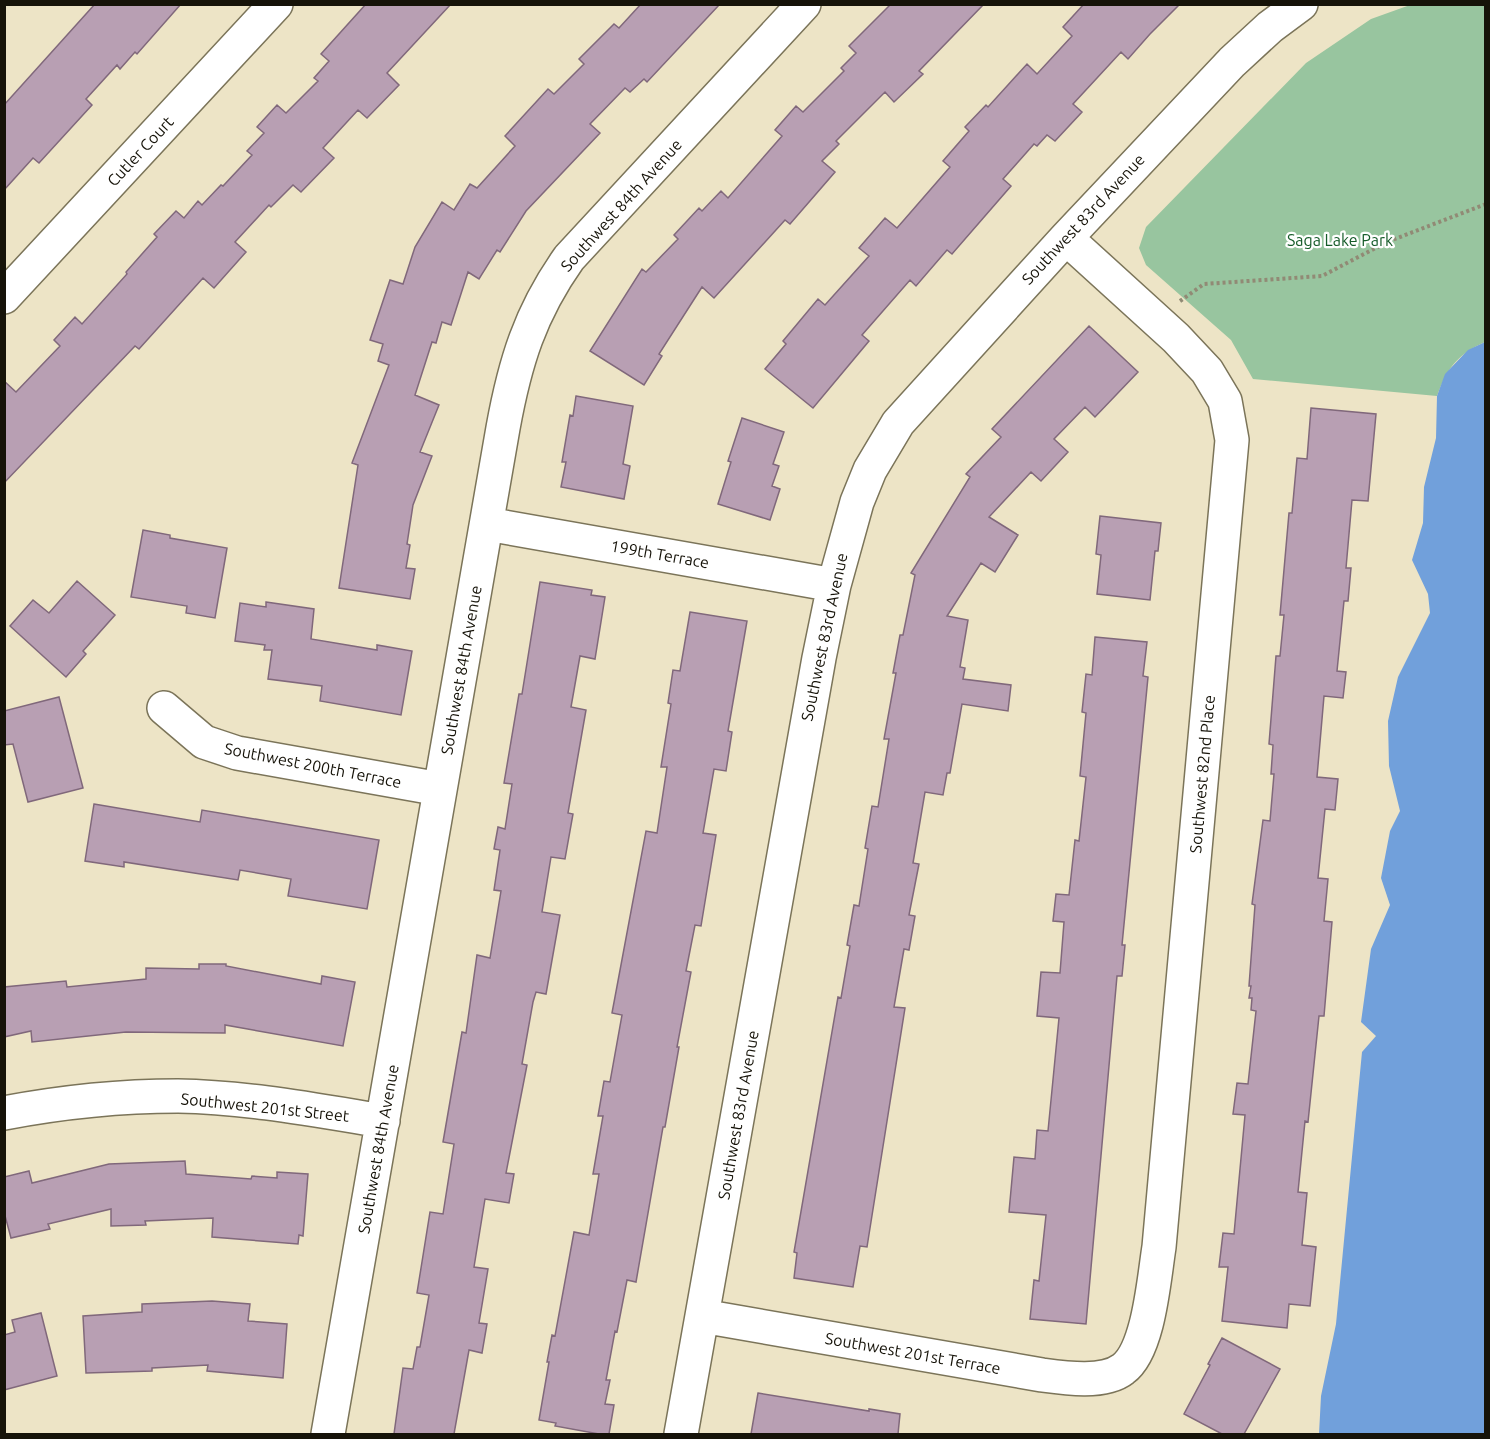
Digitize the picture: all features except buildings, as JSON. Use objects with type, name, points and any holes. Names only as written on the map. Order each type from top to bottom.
[{"type":"street","name":"Cutler Court","points":[[4,297],[276,4]]},
{"type":"street","name":"Southwest 84th Avenue","points":[[328,1434],[513,378],[525,337],[546,293],[578,248],[804,4]]},
{"type":"street","name":"Southwest 83rd Avenue","points":[[681,1434],[808,712],[834,585],[857,502],[884,444],[910,409],[1066,238],[1232,62],[1301,4]]},
{"type":"street","name":"Southwest 82nd Place","points":[[1066,238],[1197,359],[1215,382],[1228,411],[1232,440],[1159,1247],[1147,1326],[1137,1350],[1124,1369]]},
{"type":"street","name":"199th Terrace","points":[[487,524],[834,585]]},
{"type":"street","name":"Southwest 200th Terrace","points":[[164,708],[204,742],[237,753],[440,789]]},
{"type":"street","name":"Southwest 201st Street","points":[[4,1113],[81,1101],[180,1096],[286,1106],[382,1122]]},
{"type":"street","name":"Southwest 201st Terrace","points":[[702,1316],[1062,1378],[1094,1378],[1124,1369]]},
{"type":"path","points":[[1154,319],[1204,284],[1322,276],[1387,242],[1485,204]]},
{"type":"green space","name":"Saga Lake Park","points":[[1410,5],[1485,5],[1485,342],[1455,363],[1445,377],[1437,396],[1253,379],[1231,340],[1146,265],[1139,248],[1146,227],[1306,63],[1371,19]]},
{"type":"water","points":[[1485,342],[1485,1434],[1319,1434],[1321,1396],[1336,1324],[1362,1052],[1376,1036],[1361,1022],[1371,949],[1390,905],[1381,878],[1390,831],[1400,811],[1389,766],[1388,721],[1398,677],[1430,613],[1428,594],[1412,560],[1423,523],[1424,487],[1436,438],[1437,396],[1445,374],[1468,350]]}]
